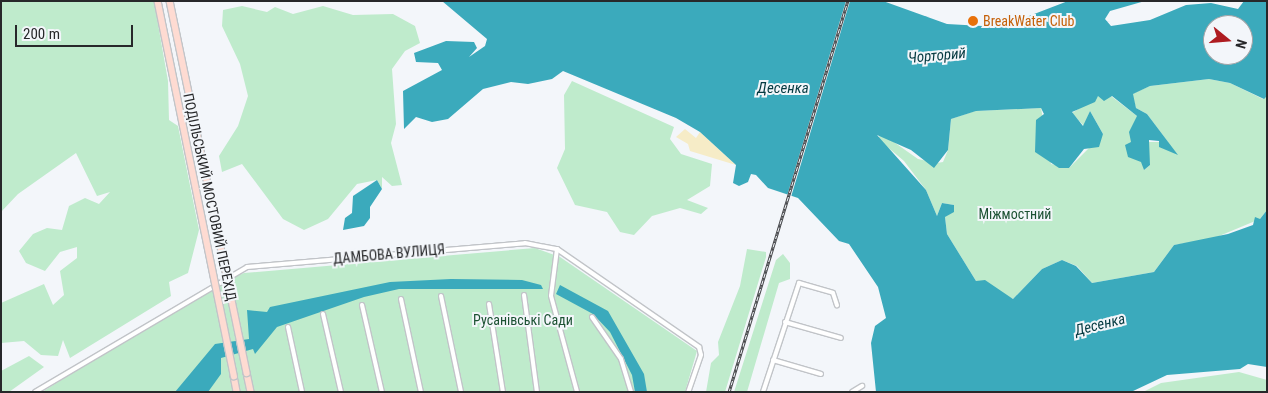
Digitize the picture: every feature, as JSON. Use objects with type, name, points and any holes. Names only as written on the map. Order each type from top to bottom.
[{"type":"main road","name":"ПОДІЛЬСЬКИЙ МОСТОВИЙ ПЕРЕХІД","points":[[158,1],[237,392]]},
{"type":"main road","name":"ПОДІЛЬСЬКИЙ МОСТОВИЙ ПЕРЕХІД","points":[[170,1],[251,392]]},
{"type":"street","name":"ДАМБОВА ВУЛИЦЯ","points":[[35,392],[247,266],[526,243],[557,249],[699,347],[701,355],[688,392]]},
{"type":"street","points":[[557,249],[551,296],[577,392]]},
{"type":"street","points":[[763,392],[799,283],[833,293],[837,305]]},
{"type":"street","points":[[524,295],[537,392]]},
{"type":"street","points":[[441,296],[461,392]]},
{"type":"street","points":[[401,300],[421,392]]},
{"type":"street","points":[[489,304],[502,392]]},
{"type":"street","points":[[362,305],[382,392]]},
{"type":"street","points":[[323,314],[341,392]]},
{"type":"street","points":[[592,317],[621,359],[631,392]]},
{"type":"street","points":[[785,322],[842,338]]},
{"type":"street","points":[[288,327],[302,392]]},
{"type":"street","points":[[773,360],[822,374]]},
{"type":"street","points":[[852,392],[862,386]]},
{"type":"green space","points":[[1,1],[154,1],[168,81],[169,120],[178,126],[199,230],[188,273],[169,282],[171,296],[70,358],[63,340],[58,356],[41,355],[24,341],[1,343],[1,303],[44,284],[53,305],[64,295],[60,271],[77,258],[77,247],[60,252],[45,271],[26,263],[19,251],[33,234],[47,228],[62,230],[69,206],[85,198],[99,204],[110,192],[97,196],[76,153],[18,194],[1,212]]},
{"type":"green space","points":[[242,6],[267,12],[275,7],[293,14],[323,6],[353,15],[393,14],[415,26],[420,43],[405,51],[392,69],[396,124],[391,143],[402,185],[392,186],[382,177],[382,189],[377,180],[357,184],[328,219],[304,230],[283,219],[242,164],[222,172],[219,156],[238,126],[248,96],[240,64],[222,26],[223,10]]},
{"type":"green space","name":"Міжмостний","points":[[1209,79],[1230,83],[1263,99],[1267,96],[1267,210],[1260,219],[1212,239],[1174,245],[1154,272],[1092,283],[1077,266],[1062,260],[1042,269],[1013,299],[976,281],[947,234],[945,217],[954,205],[942,203],[937,216],[926,190],[904,161],[878,139],[881,133],[918,159],[937,163],[943,162],[948,150],[951,119],[975,111],[1041,108],[1051,164],[1069,168],[1103,134],[1090,111],[1084,126],[1072,113],[1098,96],[1111,96],[1137,116],[1144,170],[1150,165],[1146,142],[1168,142],[1147,114],[1136,108],[1132,94],[1150,86]]},
{"type":"green space","points":[[572,81],[674,127],[670,139],[681,154],[712,164],[710,186],[687,200],[708,208],[701,214],[680,208],[652,216],[634,235],[620,232],[607,212],[575,205],[557,168],[565,149],[564,95]]},
{"type":"green space","name":"Русанівські Сади","points":[[535,248],[560,257],[697,351],[685,392],[42,392],[208,288],[244,273]]},
{"type":"green space","points":[[747,249],[766,252],[766,257],[725,392],[706,392],[711,363],[719,355],[718,342],[740,286]]},
{"type":"green space","points":[[783,254],[790,263],[790,279],[779,283],[747,392],[734,392],[776,260]]},
{"type":"green space","points":[[29,356],[44,367],[9,392],[1,392],[1,371]]},
{"type":"green space","points":[[1239,372],[1267,380],[1267,392],[1143,392],[1161,383]]},
{"type":"sand","points":[[685,129],[696,138],[700,132],[736,165],[690,151],[688,144],[676,137]]},
{"type":"water","name":"Десенка","points":[[442,1],[883,1],[947,24],[1000,27],[1068,1],[1145,1],[1110,11],[1105,19],[1111,26],[1150,20],[1186,5],[1211,3],[1238,9],[1244,1],[1267,1],[1267,96],[1264,99],[1230,83],[1209,79],[1150,86],[1133,94],[1136,108],[1147,114],[1178,155],[1159,147],[1159,141],[1149,140],[1150,165],[1144,170],[1141,162],[1128,157],[1125,145],[1131,142],[1129,132],[1137,116],[1112,96],[1104,101],[1098,96],[1095,102],[1072,112],[1083,126],[1090,111],[1103,134],[1099,147],[1084,149],[1069,168],[1059,168],[1035,152],[1036,120],[1044,114],[1041,108],[976,111],[951,119],[948,150],[934,168],[911,150],[877,135],[926,190],[937,216],[942,203],[954,205],[954,212],[945,217],[947,234],[976,281],[985,280],[1013,299],[1042,269],[1062,260],[1076,266],[1092,283],[1154,272],[1174,245],[1228,234],[1253,225],[1255,217],[1260,219],[1267,210],[1267,367],[1248,364],[1240,369],[1167,375],[1131,392],[876,392],[871,343],[875,326],[886,318],[878,287],[849,244],[839,241],[798,198],[768,188],[756,175],[751,174],[748,182],[739,186],[733,183],[736,165],[700,132],[676,118],[563,71],[552,79],[528,84],[511,82],[483,89],[448,119],[432,122],[416,117],[404,129],[403,91],[442,70],[438,63],[416,62],[414,53],[446,41],[474,42],[477,48],[469,57],[485,46],[487,39]]},
{"type":"water","points":[[377,180],[382,189],[370,207],[370,218],[364,226],[343,230],[345,218],[352,213],[353,196]]},
{"type":"water","points":[[451,279],[522,280],[541,285],[543,289],[399,289],[364,297],[277,327],[255,354],[253,349],[221,358],[221,374],[208,392],[175,392],[215,344],[249,339],[247,310],[267,312],[270,307],[390,282]]},
{"type":"water","points":[[560,285],[608,311],[644,374],[647,392],[635,392],[632,375],[610,332],[593,314],[556,294]]},
{"type":"pier","points":[[846,1],[850,1],[791,197],[787,196]]},
{"type":"railway","points":[[729,392],[848,1]]},
{"type":"place","name":"BreakWater Club","points":[[973,21]]},
{"type":"water label","name":"Чорторий","points":[[937,56]]}]
